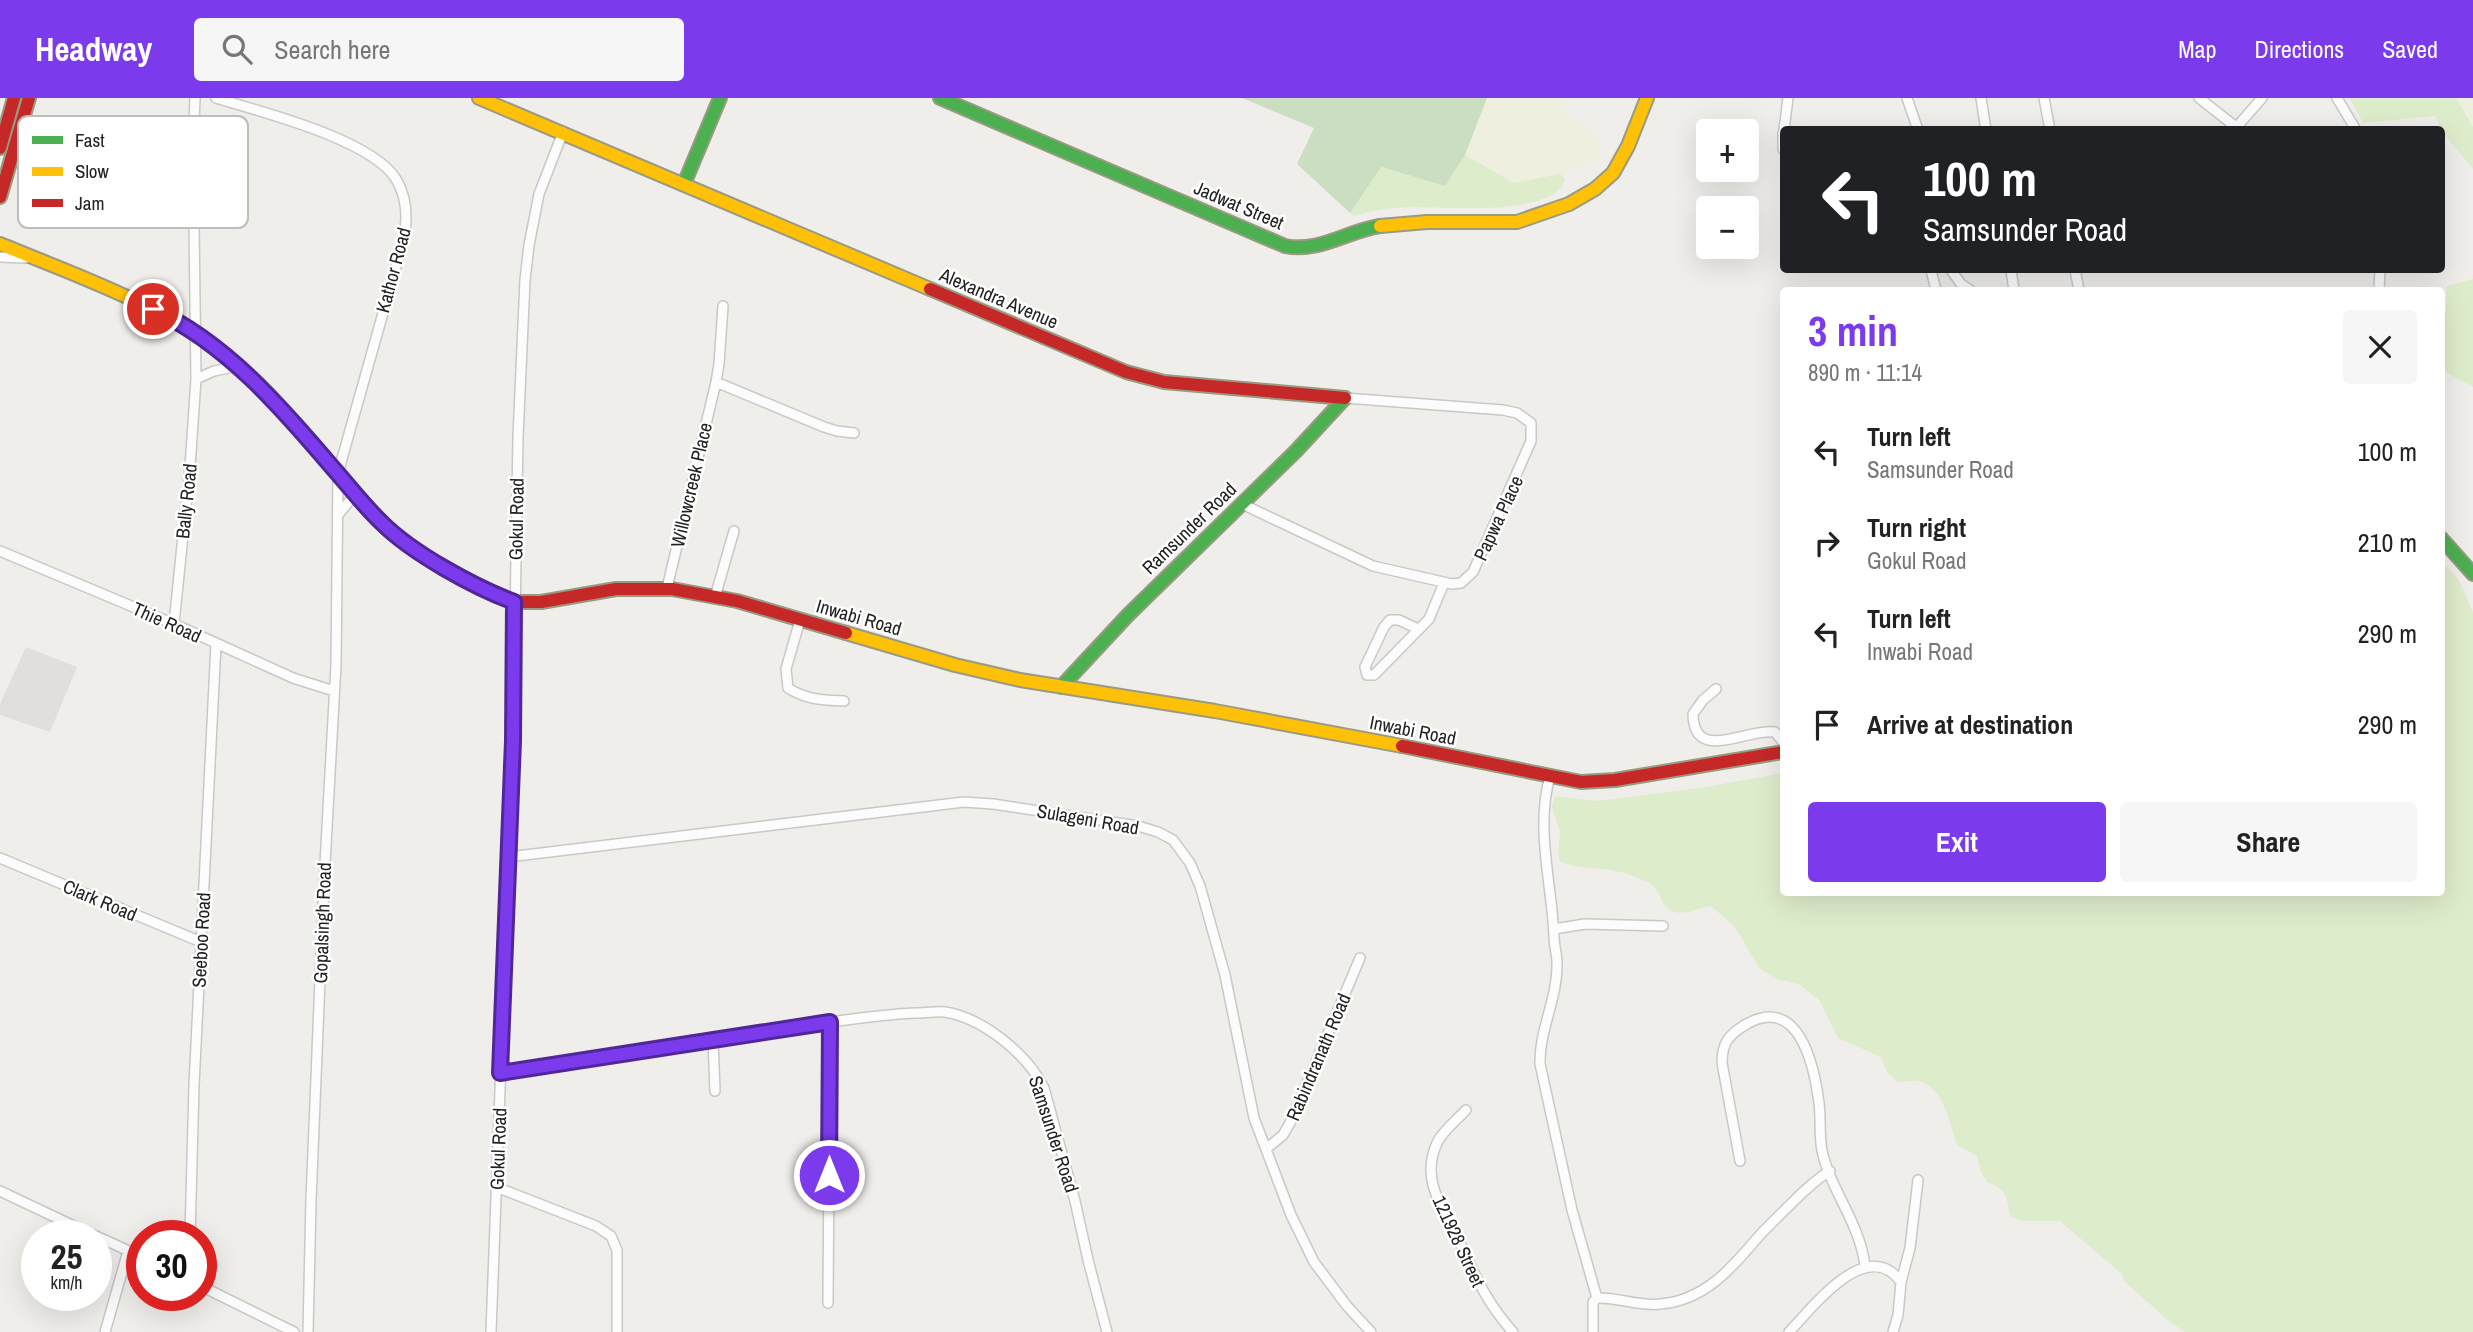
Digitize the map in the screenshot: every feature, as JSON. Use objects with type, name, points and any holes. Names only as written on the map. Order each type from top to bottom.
[{"type":"street","points":[[0,148],[14,98]]},
{"type":"street","points":[[24,116],[29,98]]},
{"type":"street","name":"Bally Road","points":[[194,116],[195,98]]},
{"type":"street","name":"Kathor Road","points":[[216,98],[297,124],[367,153],[386,167],[402,192],[407,214],[403,242],[338,473]]},
{"type":"street","name":"Alexandra Avenue","points":[[478,98],[1126,372],[1164,383],[1503,410],[1517,412],[1531,424]]},
{"type":"street","points":[[684,184],[720,98]]},
{"type":"street","name":"Jadwat Street","points":[[940,98],[1293,249],[1302,249],[1381,226],[1517,222],[1532,219],[1577,199],[1611,177],[1623,157],[1647,98]]},
{"type":"street","points":[[1785,126],[1788,98]]},
{"type":"street","points":[[1908,98],[1917,126]]},
{"type":"street","points":[[1981,98],[1985,126]]},
{"type":"street","points":[[2044,98],[2049,126]]},
{"type":"street","points":[[2199,98],[2233,126]]},
{"type":"street","points":[[2237,126],[2262,98]]},
{"type":"street","points":[[2337,98],[2354,126]]},
{"type":"street","name":"Gokul Road","points":[[491,1332],[508,857],[518,437],[527,258],[539,194],[563,132]]},
{"type":"street","points":[[0,197],[18,136]]},
{"type":"street","name":"Bally Road","points":[[174,624],[196,379],[192,228]]},
{"type":"street","name":"Inwabi Road","points":[[0,244],[139,303],[193,332],[238,366],[276,403],[381,523],[403,542],[473,584],[514,602],[542,603],[586,594],[667,588],[715,597],[995,675],[1217,711],[1581,782],[1598,782],[1780,752]]},
{"type":"street","name":"Inwabi Road","points":[[0,257],[34,259]]},
{"type":"street","points":[[1953,273],[1966,287]]},
{"type":"street","name":"Willowcreek Place","points":[[667,588],[716,382],[723,306]]},
{"type":"street","points":[[196,379],[214,371],[238,366]]},
{"type":"street","points":[[716,382],[824,427],[854,433]]},
{"type":"street","name":"Ramsunder Road","points":[[1061,687],[1098,644],[1242,504],[1345,398]]},
{"type":"street","name":"Papwa Place","points":[[1444,583],[1461,583],[1473,572],[1531,442],[1531,424]]},
{"type":"street","name":"Gopalsingh Road","points":[[308,1332],[311,1200],[336,665],[338,473]]},
{"type":"street","points":[[338,515],[355,494]]},
{"type":"street","points":[[1242,504],[1373,566],[1444,583],[1429,619],[1374,675],[1367,675],[1365,667],[1390,620],[1399,620],[1418,629]]},
{"type":"street","points":[[715,597],[734,531]]},
{"type":"street","points":[[2445,542],[2473,573]]},
{"type":"street","name":"Thie Road","points":[[0,551],[174,624],[293,678],[334,691]]},
{"type":"street","points":[[800,620],[786,669],[788,688],[801,697],[812,700],[844,701]]},
{"type":"street","name":"Seeboo Road","points":[[191,1220],[216,644]]},
{"type":"street","points":[[1716,689],[1693,713],[1696,731],[1705,740],[1717,741],[1762,731],[1775,732],[1780,738]]},
{"type":"street","points":[[1550,776],[1545,793],[1544,822],[1556,977],[1548,1020],[1539,1047],[1540,1064],[1572,1210],[1597,1298]]},
{"type":"street","name":"Sulageni Road","points":[[508,857],[964,802],[1097,819],[1158,832],[1173,840],[1190,863],[1200,886],[1225,975],[1254,1118],[1304,1247],[1347,1306],[1371,1332]]},
{"type":"street","name":"Clark Road","points":[[0,858],[201,942]]},
{"type":"street","points":[[1554,929],[1585,924],[1663,926]]},
{"type":"street","name":"Rabindranath Road","points":[[1266,1149],[1283,1135],[1290,1124],[1360,958]]},
{"type":"street","name":"Samsunder Road","points":[[500,1073],[713,1039],[896,1014],[945,1013],[970,1021],[1002,1039],[1024,1057],[1035,1070],[1044,1088],[1107,1332]]},
{"type":"street","points":[[1740,1161],[1722,1050],[1727,1038],[1751,1021],[1765,1016],[1777,1017],[1786,1020],[1793,1028],[1810,1057],[1819,1102],[1822,1151],[1860,1240],[1865,1266]]},
{"type":"street","points":[[828,1303],[830,1022]]},
{"type":"street","points":[[713,1039],[715,1091]]},
{"type":"street","name":"121928 Street","points":[[1466,1110],[1437,1142],[1433,1156],[1433,1184],[1437,1203],[1454,1231],[1487,1301],[1513,1332]]},
{"type":"street","points":[[1597,1298],[1643,1305],[1660,1304],[1691,1296],[1710,1286],[1735,1265],[1793,1201],[1819,1177],[1830,1171]]},
{"type":"street","points":[[1894,1332],[1901,1282],[1910,1248],[1918,1180]]},
{"type":"street","points":[[496,1187],[596,1226],[611,1236],[617,1250],[617,1332]]},
{"type":"street","points":[[0,1191],[62,1220]]},
{"type":"street","points":[[105,1332],[126,1258]]},
{"type":"street","points":[[1789,1332],[1833,1287],[1865,1266],[1885,1269],[1901,1282]]},
{"type":"street","points":[[217,1294],[294,1332]]},
{"type":"street","points":[[1593,1332],[1593,1302],[1597,1298]]},
{"type":"green space","points":[[1242,98],[1487,98],[1465,155],[1445,186],[1381,167],[1350,213],[1297,164],[1314,128]]},
{"type":"green space","points":[[1487,98],[1564,98],[1560,112],[1596,132],[1601,158],[1560,174],[1514,183],[1465,155]]},
{"type":"green space","points":[[2350,98],[2456,98],[2473,127],[2473,169],[2445,135],[2445,126],[2440,126],[2435,116],[2363,123]]},
{"type":"green space","points":[[2456,98],[2473,98],[2473,127],[2459,102]]},
{"type":"green space","points":[[1465,155],[1514,183],[1560,174],[1565,180],[1556,192],[1520,205],[1472,208],[1413,207],[1354,216],[1350,213],[1380,167],[1445,186]]},
{"type":"green space","points":[[2473,279],[2473,387],[2445,372],[2447,286]]},
{"type":"green space","points":[[2445,564],[2459,580],[2473,612],[2473,1332],[2185,1332],[2171,1323],[2124,1281],[2122,1274],[2060,1221],[2022,1221],[2010,1216],[2005,1194],[1987,1182],[1977,1156],[1957,1145],[1945,1109],[1935,1092],[1918,1081],[1898,1082],[1887,1072],[1881,1057],[1838,1038],[1820,1001],[1799,984],[1776,979],[1759,968],[1735,927],[1711,906],[1674,912],[1667,908],[1657,890],[1646,882],[1622,872],[1578,867],[1561,862],[1558,855],[1560,832],[1552,806],[1555,796],[1598,801],[1706,787],[1780,774],[1780,896],[2445,896]]},
{"type":"shaded area","points":[[26,647],[77,667],[50,732],[0,715],[0,704]]},
{"type":"traffic: fast","points":[[684,184],[720,98]]},
{"type":"traffic: fast","points":[[940,98],[1285,246],[1310,247],[1380,226]]},
{"type":"traffic: fast","points":[[1061,687],[1128,615],[1296,451],[1345,398]]},
{"type":"traffic: fast","points":[[2445,542],[2473,574]]},
{"type":"traffic: slow","points":[[479,98],[930,289]]},
{"type":"traffic: slow","points":[[1380,226],[1427,222],[1517,222],[1569,204],[1595,189],[1613,173],[1628,146],[1647,98]]},
{"type":"traffic: slow","points":[[0,244],[126,296],[186,328],[214,347],[279,406],[384,526],[399,539],[449,571]]},
{"type":"traffic: slow","points":[[846,633],[955,665],[1020,680],[1215,711],[1402,746]]},
{"type":"traffic: jam","points":[[0,148],[14,98]]},
{"type":"traffic: jam","points":[[24,116],[29,98]]},
{"type":"traffic: jam","points":[[0,197],[18,136]]},
{"type":"traffic: jam","points":[[930,289],[1126,372],[1164,382],[1345,398]]},
{"type":"traffic: jam","points":[[449,571],[495,595],[519,602],[541,602],[616,589],[672,589],[737,601],[846,633]]},
{"type":"traffic: jam","points":[[1402,746],[1581,782],[1615,780],[1780,752]]},
{"type":"route","points":[[153,309],[193,332],[238,366],[276,403],[381,523],[403,542],[473,584],[514,602],[513,741],[500,1073],[830,1022],[829,1175]]}]
